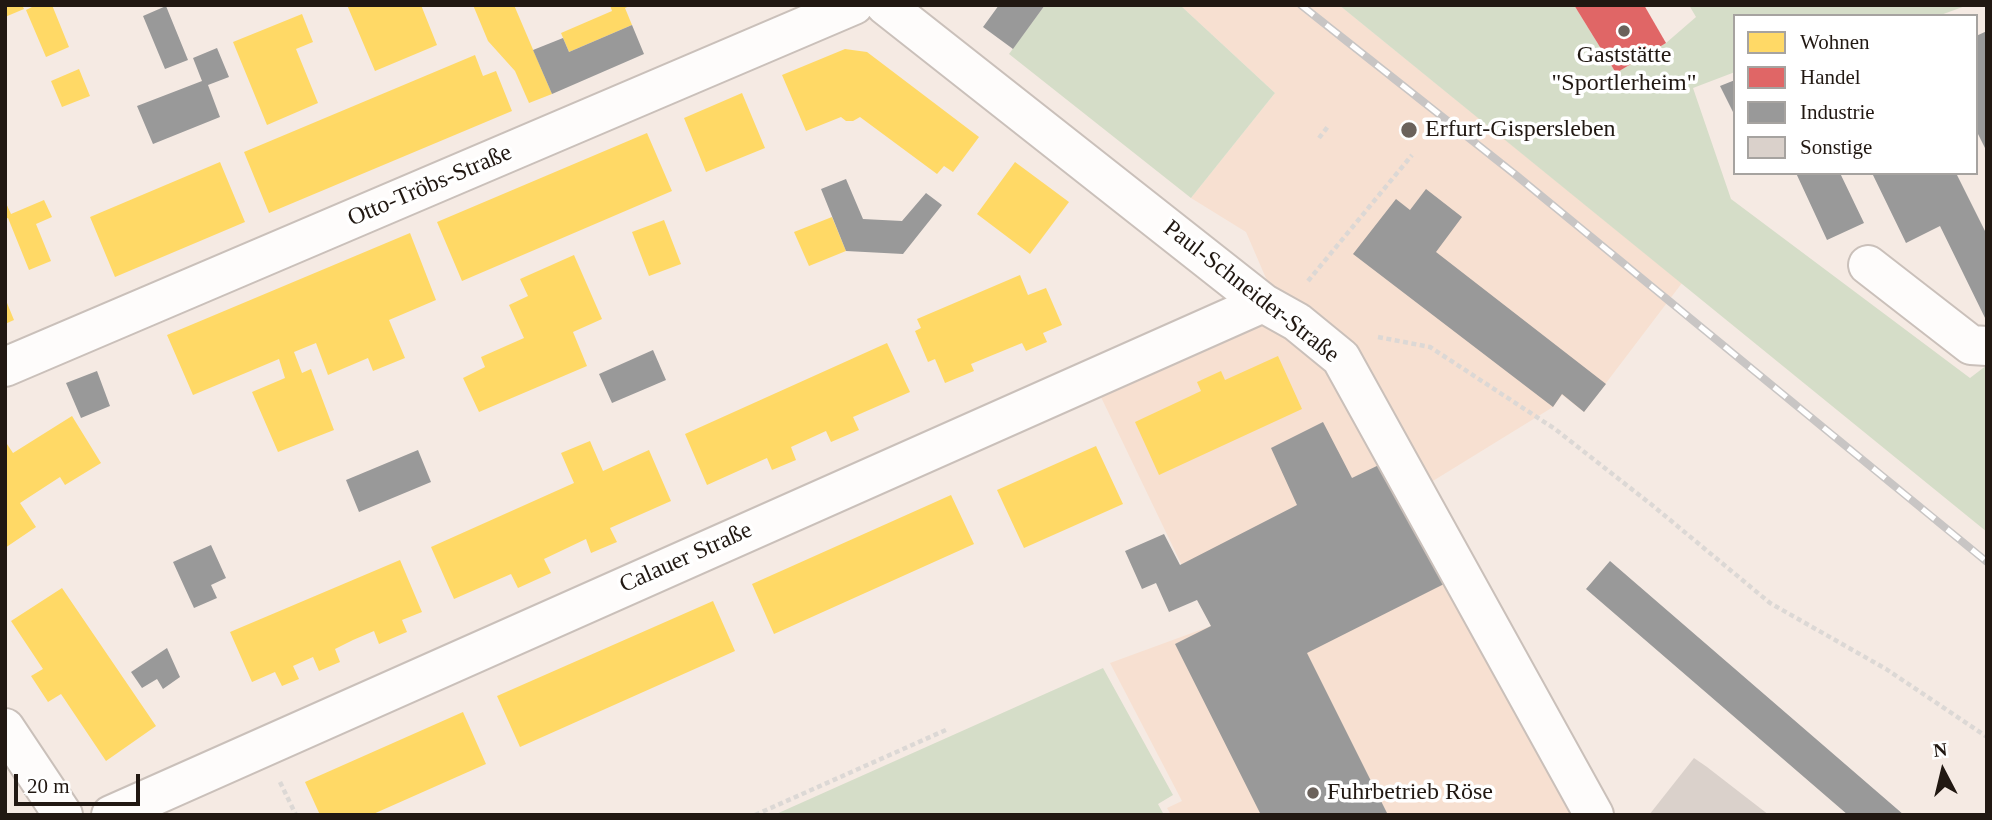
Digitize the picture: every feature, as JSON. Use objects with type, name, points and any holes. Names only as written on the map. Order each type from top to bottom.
[{"type":"street","name":"Otto-Tröbs-Straße","points":[[5,367],[854,5]]},
{"type":"street","name":"Paul-Schneider-Straße","points":[[886,5],[1272,308],[1297,322],[1341,358],[1594,815]]},
{"type":"street","points":[[1868,265],[1971,345],[1987,346]]},
{"type":"street","name":"Calauer Straße","points":[[111,815],[1272,308]]},
{"type":"street","points":[[5,727],[63,815]]},
{"type":"path","points":[[1320,138],[1329,125]]},
{"type":"path","points":[[1272,308],[1412,155]]},
{"type":"path","points":[[1377,337],[1430,347],[1544,421],[1652,505],[1770,603],[1886,669],[1987,737]]},
{"type":"path","points":[[755,815],[948,729]]},
{"type":"shaded area","points":[[1180,5],[1339,5],[1682,283],[1584,412],[1562,395],[1553,407],[1415,492],[1594,815],[1171,815],[1167,808],[1182,801],[1110,663],[1211,626],[1100,395],[1281,313],[1246,232],[1191,198],[1275,93]]},
{"type":"green space","points":[[1045,5],[1180,5],[1275,93],[1191,198],[1009,54]]},
{"type":"green space","points":[[1339,5],[1574,5],[1616,73],[1666,43],[1696,17],[1689,5],[1968,5],[1943,14],[1733,14],[1733,73],[1693,88],[1731,199],[1970,378],[1987,365],[1987,532]]},
{"type":"green space","points":[[1103,668],[1173,795],[1158,804],[1164,815],[774,815]]},
{"type":"building: Wohnen","points":[[5,5],[22,5],[24,9],[5,17]]},
{"type":"building: Wohnen","points":[[36,5],[52,5],[69,47],[46,57],[26,10]]},
{"type":"building: Wohnen","points":[[347,5],[421,5],[437,45],[375,71]]},
{"type":"building: Wohnen","points":[[473,5],[514,5],[552,94],[529,103],[515,71],[488,41]]},
{"type":"building: Wohnen","points":[[610,5],[632,5],[625,8],[632,25],[569,52],[561,33],[612,11]]},
{"type":"building: Wohnen","points":[[302,14],[313,42],[296,49],[318,103],[267,125],[233,42]]},
{"type":"building: Wohnen","points":[[845,49],[867,52],[979,137],[953,172],[944,166],[937,174],[860,117],[846,121],[841,117],[806,131],[782,75]]},
{"type":"building: Wohnen","points":[[475,55],[483,76],[496,71],[512,111],[269,213],[244,152]]},
{"type":"building: Wohnen","points":[[79,69],[90,96],[62,107],[51,81]]},
{"type":"building: Wohnen","points":[[742,93],[765,148],[706,172],[684,118]]},
{"type":"building: Wohnen","points":[[647,133],[672,191],[462,281],[437,222]]},
{"type":"building: Wohnen","points":[[220,162],[245,222],[115,277],[90,217]]},
{"type":"building: Wohnen","points":[[1015,162],[1069,202],[1030,254],[977,214]]},
{"type":"building: Wohnen","points":[[44,200],[52,217],[36,224],[51,261],[29,270],[8,218],[5,219],[5,201],[11,214]]},
{"type":"building: Wohnen","points":[[832,217],[846,251],[809,266],[794,232]]},
{"type":"building: Wohnen","points":[[664,220],[681,264],[649,276],[632,232]]},
{"type":"building: Wohnen","points":[[410,233],[436,300],[389,320],[405,358],[373,371],[368,358],[328,375],[316,343],[294,352],[302,373],[311,369],[334,430],[278,452],[252,392],[285,378],[279,359],[193,395],[167,335]]},
{"type":"building: Wohnen","points":[[574,255],[602,319],[573,332],[587,366],[479,412],[463,378],[485,367],[481,357],[524,338],[509,305],[528,296],[520,279]]},
{"type":"building: Wohnen","points":[[1020,275],[1028,295],[1046,288],[1062,325],[1043,333],[1047,342],[1026,351],[1022,343],[971,364],[974,371],[945,383],[935,359],[928,362],[915,331],[921,328],[917,319]]},
{"type":"building: Wohnen","points":[[5,298],[14,320],[5,324]]},
{"type":"building: Wohnen","points":[[887,343],[910,392],[853,417],[859,430],[831,442],[826,431],[791,447],[796,460],[772,470],[767,458],[707,485],[685,434]]},
{"type":"building: Wohnen","points":[[1278,356],[1302,409],[1159,475],[1135,422],[1201,391],[1197,382],[1221,371],[1225,380]]},
{"type":"building: Wohnen","points":[[72,416],[101,463],[65,485],[60,477],[20,503],[36,527],[5,548],[5,441],[13,453]]},
{"type":"building: Wohnen","points":[[590,441],[603,471],[649,450],[671,501],[610,528],[617,542],[591,553],[586,539],[544,559],[551,573],[518,588],[511,574],[454,599],[431,547],[574,483],[561,453]]},
{"type":"building: Wohnen","points":[[1096,446],[1123,504],[1024,548],[997,490]]},
{"type":"building: Wohnen","points":[[951,495],[974,544],[774,634],[752,584]]},
{"type":"building: Wohnen","points":[[400,560],[422,612],[402,620],[407,632],[379,644],[374,631],[353,640],[335,649],[340,662],[319,671],[313,657],[293,666],[299,679],[282,686],[275,672],[252,682],[230,632]]},
{"type":"building: Wohnen","points":[[62,588],[156,726],[106,761],[61,694],[48,702],[31,676],[43,669],[11,621]]},
{"type":"building: Wohnen","points":[[713,601],[735,651],[520,747],[497,696]]},
{"type":"building: Wohnen","points":[[463,712],[486,764],[371,815],[320,815],[305,782]]},
{"type":"building: Handel","name":"Gaststätte \"Sportlerheim\"","points":[[1574,5],[1644,5],[1666,43],[1616,73]]},
{"type":"building: Industrie","points":[[999,5],[1045,5],[1013,49],[983,27]]},
{"type":"building: Industrie","points":[[166,6],[188,60],[165,69],[143,16]]},
{"type":"building: Industrie","points":[[632,25],[644,54],[552,94],[533,50],[563,38],[569,52]]},
{"type":"building: Industrie","points":[[1987,31],[1987,152],[1978,134],[1978,35]]},
{"type":"building: Industrie","points":[[217,48],[229,77],[208,85],[220,117],[153,144],[137,106],[202,81],[193,58]]},
{"type":"building: Industrie","points":[[1733,81],[1733,112],[1720,86]]},
{"type":"building: Industrie","points":[[1797,175],[1841,175],[1864,223],[1827,240]]},
{"type":"building: Industrie","points":[[1873,175],[1957,175],[1987,235],[1987,322],[1940,226],[1906,243]]},
{"type":"building: Industrie","points":[[846,179],[863,219],[902,221],[926,193],[942,205],[903,254],[846,251],[821,189]]},
{"type":"building: Industrie","points":[[1426,189],[1462,217],[1436,252],[1606,384],[1584,412],[1562,394],[1553,407],[1353,254],[1396,199],[1410,210]]},
{"type":"building: Industrie","points":[[653,350],[666,380],[612,403],[599,374]]},
{"type":"building: Industrie","points":[[97,371],[110,406],[81,418],[66,383]]},
{"type":"building: Industrie","points":[[1323,422],[1352,478],[1385,462],[1446,583],[1307,653],[1388,815],[1261,815],[1175,644],[1211,626],[1197,600],[1169,612],[1156,583],[1142,589],[1125,551],[1164,534],[1180,565],[1297,505],[1271,448]]},
{"type":"building: Industrie","points":[[418,450],[431,482],[359,512],[346,480]]},
{"type":"building: Industrie","points":[[211,545],[226,578],[211,585],[217,598],[194,608],[173,562]]},
{"type":"building: Industrie","points":[[1610,561],[1904,815],[1848,815],[1586,589]]},
{"type":"building: Industrie","points":[[167,648],[180,677],[163,689],[157,679],[142,688],[131,672]]},
{"type":"building: Sonstige","points":[[1694,758],[1707,767],[1769,815],[1649,815]]},
{"type":"railway","points":[[1301,5],[1517,176],[1987,562]]},
{"type":"place","name":"Gaststätte \"Sportlerheim\"","points":[[1624,31]]},
{"type":"place","name":"Erfurt-Gispersleben","points":[[1409,130]]},
{"type":"place","name":"Fuhrbetrieb Röse","points":[[1313,793]]}]
